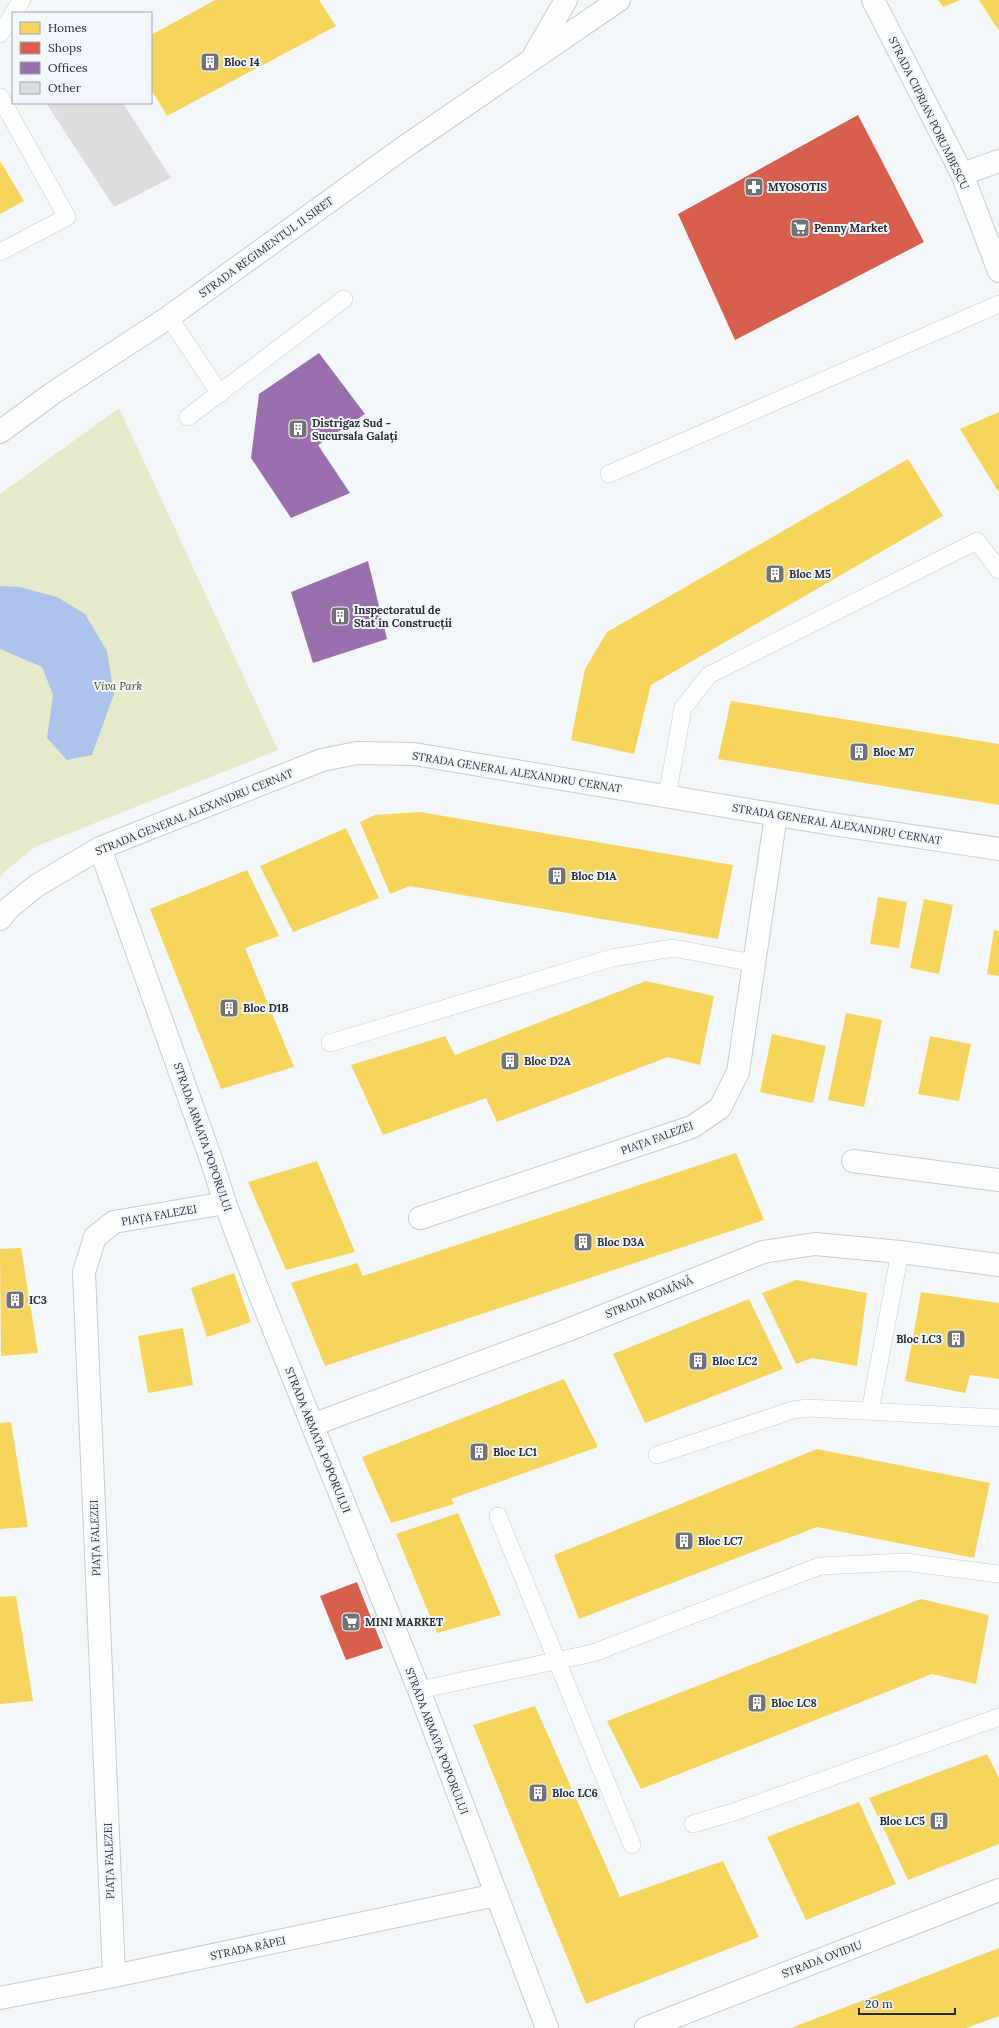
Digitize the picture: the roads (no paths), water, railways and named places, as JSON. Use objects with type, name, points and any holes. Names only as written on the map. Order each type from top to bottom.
[{"type":"street","points":[[532,59],[566,0]]},
{"type":"street","name":"STRADA REGIMENTUL 11 SIRET","points":[[0,432],[53,393],[169,317],[397,153],[619,0]]},
{"type":"street","name":"STRADA CIPRIAN PORUMBESCU","points":[[873,0],[962,174],[999,271]]},
{"type":"street","points":[[962,174],[999,161]]},
{"type":"street","name":"STRADA GENERAL ALEXANDRU CERNAT","points":[[0,919],[9,908],[36,886],[100,848],[322,760],[356,753],[414,754],[776,815],[999,849]]},
{"type":"street","name":"PIAȚA FALEZEI","points":[[420,1218],[692,1127],[720,1108],[738,1072],[776,815]]},
{"type":"street","name":"STRADA ARMATA POPORULUI","points":[[100,848],[210,1154],[225,1203],[312,1425],[419,1690],[547,2028]]},
{"type":"street","points":[[853,1161],[999,1180]]},
{"type":"street","name":"PIAȚA FALEZEI","points":[[114,1976],[84,1272],[95,1237],[114,1222],[225,1203]]},
{"type":"street","name":"STRADA ROMÂNĂ","points":[[312,1425],[568,1330],[763,1252],[815,1244],[900,1252],[999,1265]]},
{"type":"street","name":"STRADA OVIDIU","points":[[646,2028],[999,1890]]},
{"type":"street","name":"STRADA RÂPEI","points":[[0,1998],[114,1976],[496,1895]]},
{"type":"lane","points":[[14,12],[22,0]]},
{"type":"lane","points":[[0,34],[12,15]]},
{"type":"lane","points":[[0,97],[67,217],[0,252]]},
{"type":"lane","points":[[188,417],[344,299]]},
{"type":"lane","points":[[609,474],[999,304]]},
{"type":"lane","points":[[169,317],[220,394]]},
{"type":"lane","points":[[667,796],[683,708],[709,675],[977,541],[999,570]]},
{"type":"lane","points":[[330,1043],[612,958],[673,948],[754,963]]},
{"type":"lane","points":[[870,1411],[900,1252]]},
{"type":"lane","points":[[656,1455],[793,1410],[808,1408],[999,1418]]},
{"type":"lane","points":[[498,1516],[632,1845]]},
{"type":"lane","points":[[419,1690],[593,1653],[820,1566],[905,1562],[999,1574]]},
{"type":"lane","points":[[693,1824],[737,1811],[999,1717]]},
{"type":"water","points":[[0,586],[20,587],[57,597],[85,614],[107,651],[114,694],[92,755],[67,760],[47,738],[53,695],[42,667],[0,649]]},
{"type":"place","name":"Bloc I4","points":[[210,62]]},
{"type":"place","name":"MYOSOTIS","points":[[754,187]]},
{"type":"place","name":"Penny Market","points":[[800,228]]},
{"type":"place","name":"Distrigaz Sud - Sucursala Galați","points":[[298,429]]},
{"type":"place","name":"Bloc M5","points":[[775,574]]},
{"type":"place","name":"Inspectoratul de Stat în Construcții","points":[[340,616]]},
{"type":"place","name":"Bloc M7","points":[[859,752]]},
{"type":"place","name":"Bloc D1A","points":[[557,876]]},
{"type":"place","name":"Bloc D1B","points":[[229,1008]]},
{"type":"place","name":"Bloc D2A","points":[[510,1061]]},
{"type":"place","name":"Bloc D3A","points":[[583,1242]]},
{"type":"place","name":"IC3","points":[[15,1300]]},
{"type":"place","name":"Bloc LC3","points":[[956,1339]]},
{"type":"place","name":"Bloc LC2","points":[[698,1361]]},
{"type":"place","name":"Bloc LC1","points":[[479,1452]]},
{"type":"place","name":"Bloc LC7","points":[[684,1541]]},
{"type":"place","name":"MINI MARKET","points":[[351,1622]]},
{"type":"place","name":"Bloc LC8","points":[[757,1703]]},
{"type":"place","name":"Bloc LC6","points":[[538,1793]]},
{"type":"place","name":"Bloc LC5","points":[[939,1821]]},
{"type":"park label","name":"Viva Park","points":[[118,686]]}]
